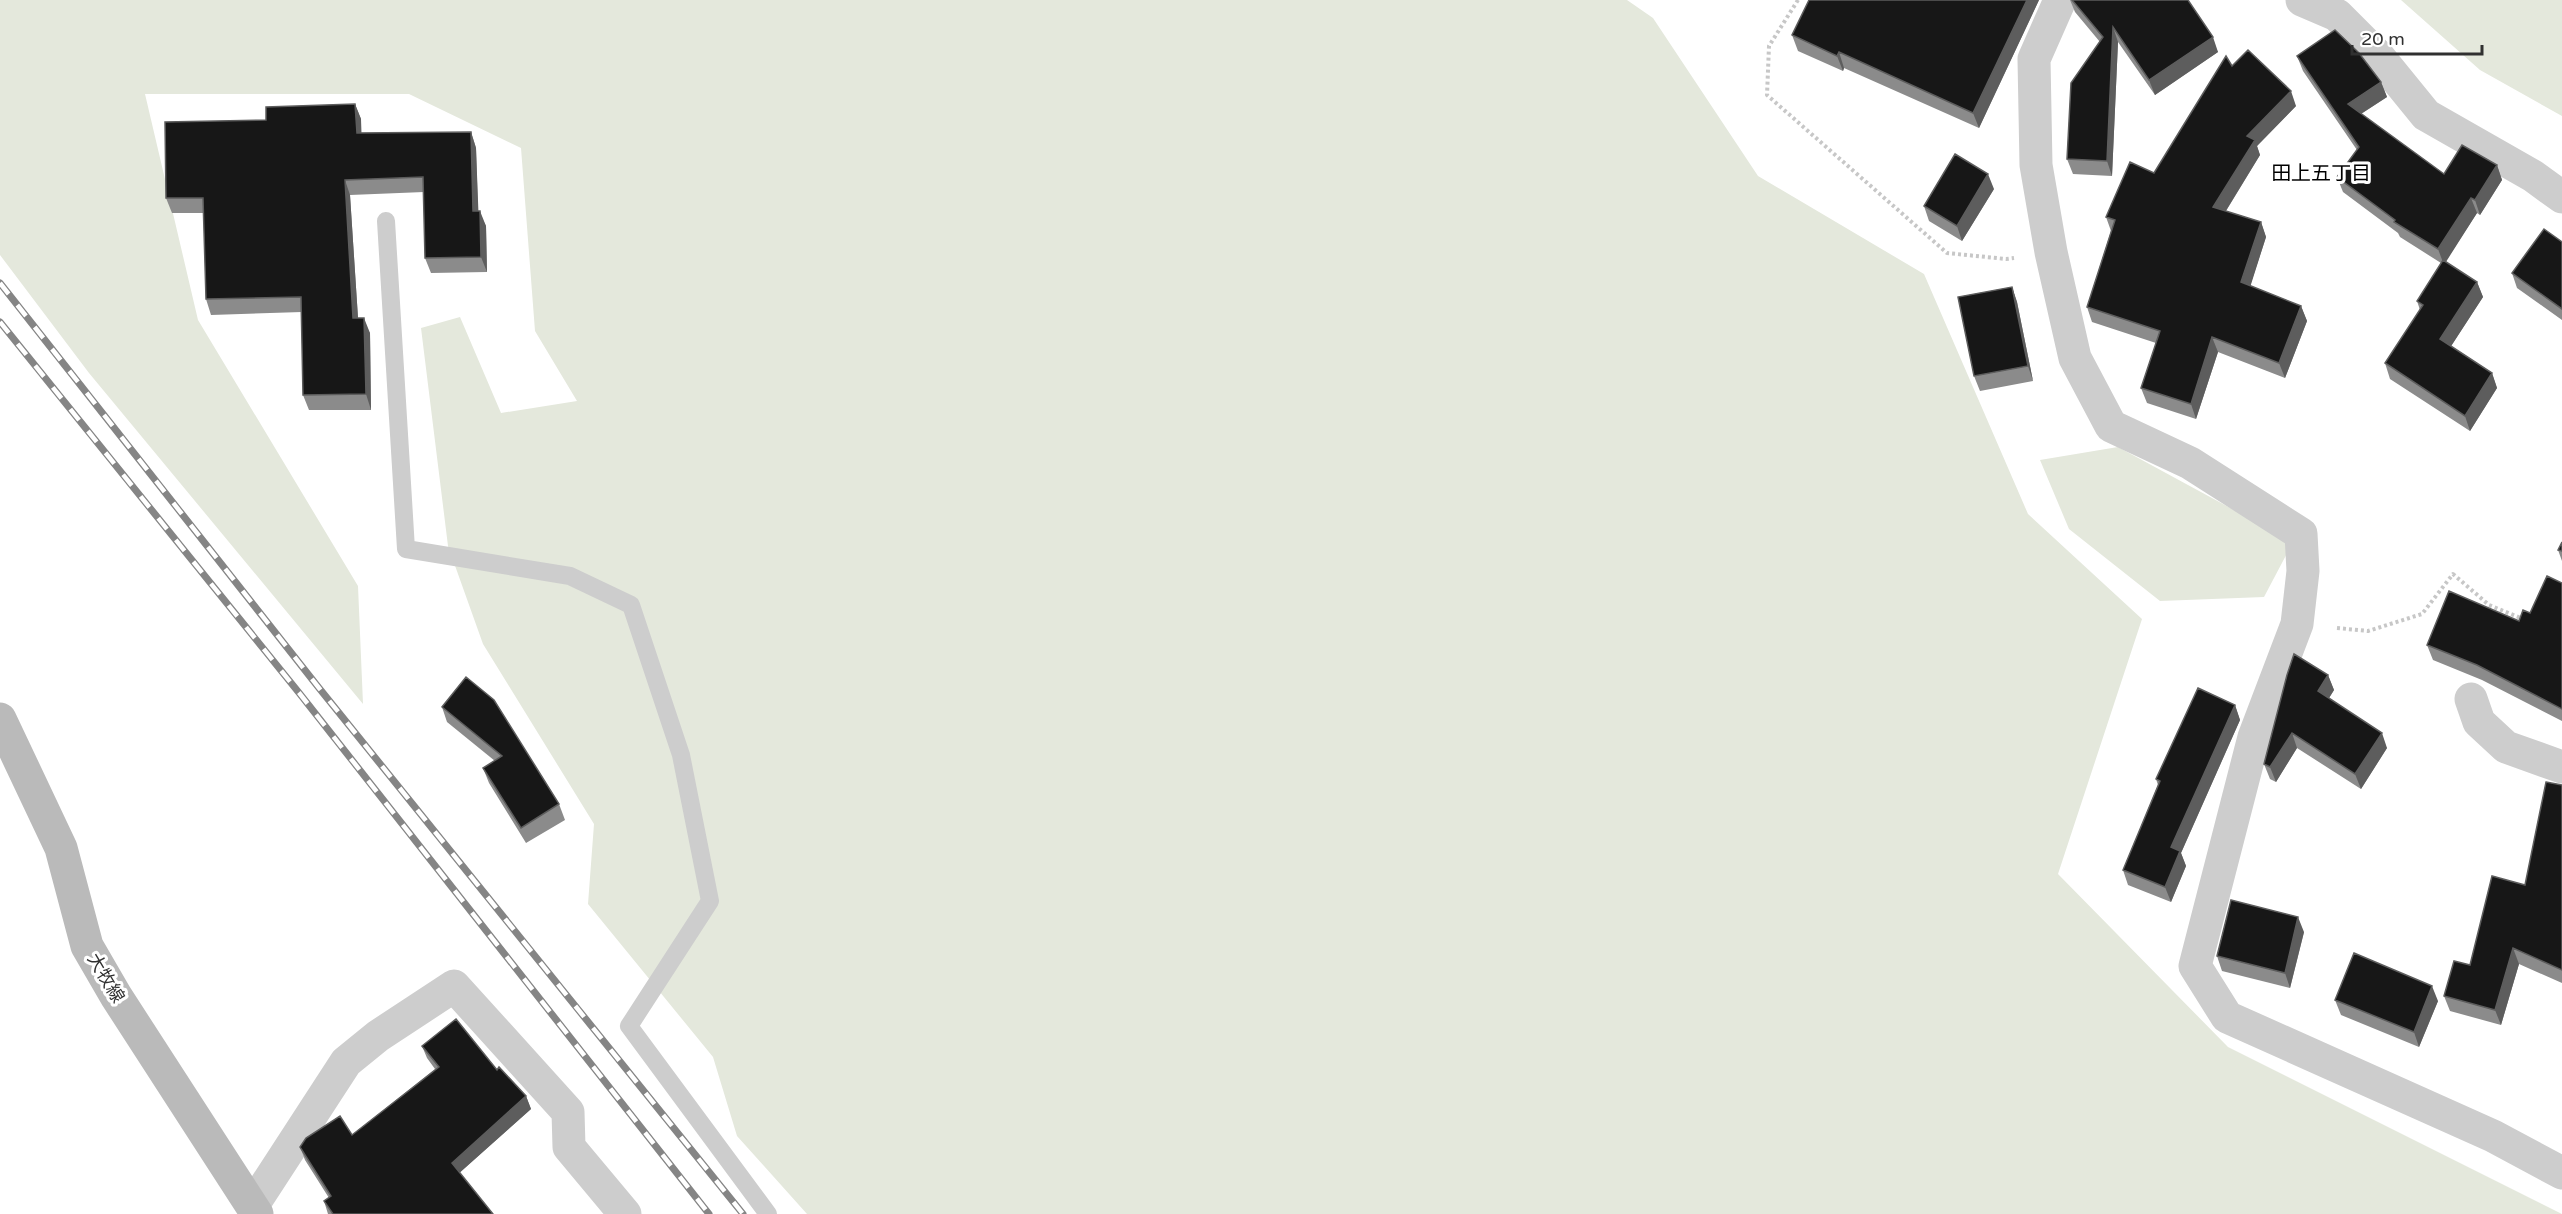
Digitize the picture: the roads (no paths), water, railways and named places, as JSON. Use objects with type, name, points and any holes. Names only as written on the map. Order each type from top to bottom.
[{"type":"street","points":[[2060,0],[2034,59],[2036,165],[2051,252],[2075,357],[2110,426],[2190,463],[2301,534],[2303,571],[2297,624],[2254,737],[2195,966],[2227,1017],[2493,1136],[2562,1173]]},
{"type":"street","points":[[2302,0],[2337,15],[2378,56],[2426,115],[2533,176],[2562,197]]},
{"type":"street","points":[[2471,699],[2479,722],[2506,747],[2562,767]]},
{"type":"street","name":"大牧線","points":[[0,719],[60,848],[87,946],[116,996],[255,1210]]},
{"type":"street","points":[[255,1210],[346,1062],[378,1036],[454,986],[568,1112],[569,1147],[625,1214]]},
{"type":"lane","points":[[386,221],[406,549],[570,576],[631,605],[681,755],[710,901],[629,1026],[768,1214]]},
{"type":"railway","points":[[0,283],[319,688],[743,1214]]},
{"type":"railway","points":[[0,322],[300,694],[709,1214]]},
{"type":"district","name":"田上五丁目","points":[[2321,174]]}]
